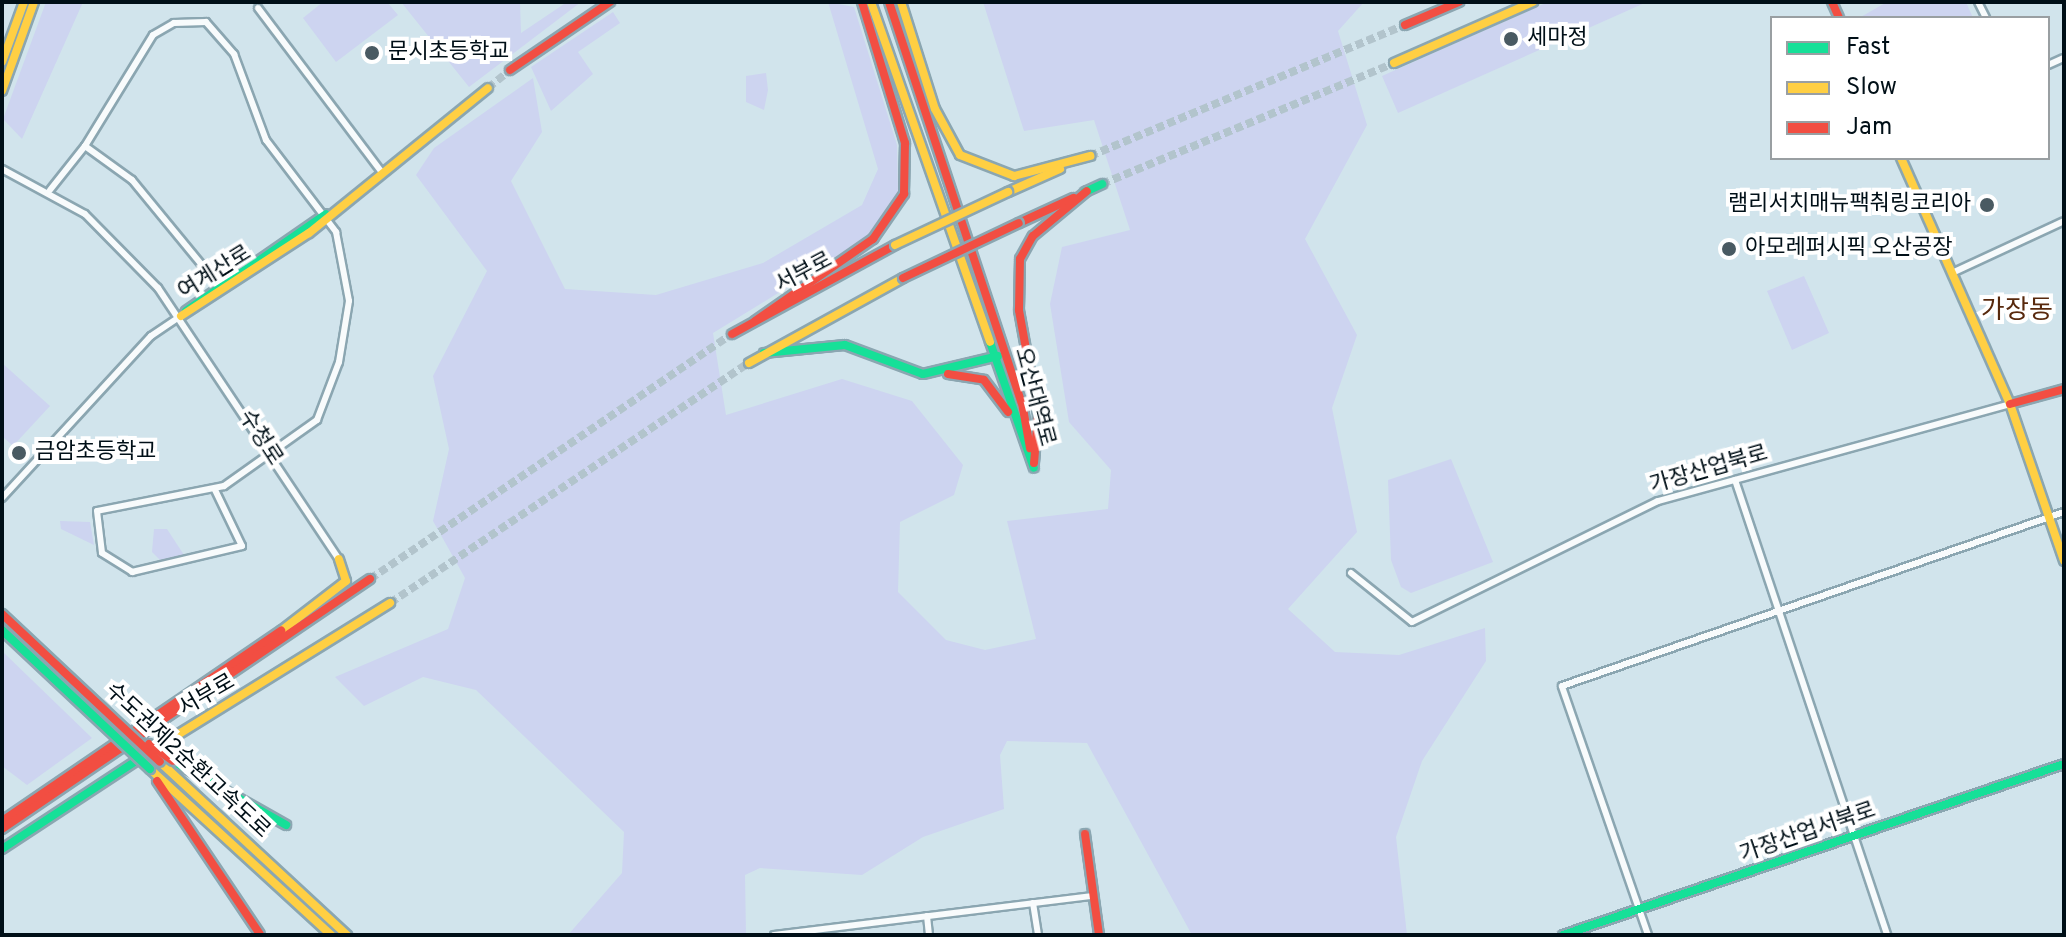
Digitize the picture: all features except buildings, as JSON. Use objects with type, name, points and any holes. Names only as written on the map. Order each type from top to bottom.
[{"type":"main road","points":[[2,62],[24,2]]},
{"type":"main road","points":[[2,91],[34,2]]},
{"type":"main road","points":[[510,70],[610,2]]},
{"type":"main road","points":[[755,321],[873,239],[904,194],[905,143],[862,2]]},
{"type":"main road","name":"오산대역로","points":[[871,2],[1034,468]]},
{"type":"main road","name":"오산대역로","points":[[889,2],[1005,354],[1034,468]]},
{"type":"main road","name":"서부로","points":[[732,334],[895,245],[1090,156],[1014,176],[960,155],[935,109],[901,2]]},
{"type":"main road","points":[[1405,25],[1459,2]]},
{"type":"main road","points":[[1394,63],[1533,2]]},
{"type":"main road","name":"여계산로","points":[[181,316],[326,214],[488,88]]},
{"type":"main road","points":[[1902,160],[2010,404],[2064,561]]},
{"type":"main road","points":[[749,363],[903,278],[1102,184]]},
{"type":"main road","points":[[1034,468],[1038,415],[1019,310],[1020,259],[1033,236],[1087,191]]},
{"type":"main road","name":"여계산로","points":[[181,316],[219,286],[326,214]]},
{"type":"main road","points":[[764,353],[845,345],[909,372],[976,375],[993,386],[1021,437]]},
{"type":"main road","points":[[935,373],[1005,354]]},
{"type":"main road","name":"가장산업북로","points":[[2010,404],[2064,389]]},
{"type":"main road","points":[[2,821],[335,594],[346,581],[339,559]]},
{"type":"main road","name":"서부로","points":[[2,829],[370,579]]},
{"type":"main road","name":"서부로","points":[[2,849],[390,603]]},
{"type":"main road","name":"수도권제2순환고속도로","points":[[2,614],[347,935]]},
{"type":"main road","name":"수도권제2순환고속도로","points":[[2,630],[331,935]]},
{"type":"main road","points":[[117,722],[173,761],[286,825]]},
{"type":"main road","name":"가장산업서북로","points":[[1563,935],[2064,764]]},
{"type":"main road","points":[[150,769],[260,934]]},
{"type":"main road","points":[[1085,834],[1099,935]]},
{"type":"street","points":[[258,8],[380,170]]},
{"type":"street","points":[[50,190],[85,146],[153,35],[174,23],[206,22],[234,54],[266,140],[326,214],[349,279],[339,362],[317,420],[215,490],[97,511],[102,553],[132,572],[242,546],[215,490]]},
{"type":"street","points":[[85,146],[132,180],[219,286]]},
{"type":"street","name":"수청로","points":[[2,169],[50,190],[120,245],[181,316],[339,559]]},
{"type":"street","points":[[1952,273],[2064,221]]},
{"type":"street","points":[[2,498],[151,336],[181,316]]},
{"type":"street","name":"가장산업북로","points":[[1351,573],[1412,622],[1658,501],[2010,404]]},
{"type":"street","points":[[1735,480],[1775,612],[1887,935]]},
{"type":"street","points":[[1648,935],[1562,686],[2064,512]]},
{"type":"street","points":[[774,935],[1093,896]]},
{"type":"street","points":[[1033,903],[1038,935]]},
{"type":"street","points":[[927,916],[929,935]]},
{"type":"shaded area","points":[[46,2],[83,2],[22,139],[3,119]]},
{"type":"shaded area","points":[[323,2],[387,2],[398,15],[336,62],[303,18]]},
{"type":"shaded area","points":[[401,2],[520,2],[521,33],[567,2],[581,2],[469,87]]},
{"type":"shaded area","points":[[828,2],[854,7],[897,145],[898,194],[873,235],[713,333],[726,415],[842,379],[912,401],[963,465],[954,495],[900,522],[898,592],[946,640],[985,650],[1036,639],[1007,521],[1108,509],[1111,470],[1069,422],[1050,304],[1062,247],[1130,230],[1094,120],[1024,131],[983,2],[1364,2],[1338,31],[1367,125],[1305,239],[1357,335],[1332,408],[1357,532],[1288,609],[1335,652],[1399,655],[1485,628],[1486,661],[1422,761],[1396,837],[1407,935],[1192,935],[1087,743],[1007,741],[1000,755],[1004,809],[923,837],[862,875],[760,868],[745,875],[746,935],[568,935],[622,873],[624,832],[476,690],[423,677],[364,706],[335,677],[448,629],[465,578],[433,521],[449,449],[433,376],[487,271],[416,175],[434,148],[533,78],[542,132],[511,181],[565,289],[656,295],[763,263],[862,205],[878,169]]},
{"type":"shaded area","points":[[1548,2],[1647,2],[1398,113],[1382,76]]},
{"type":"shaded area","points":[[1887,2],[1966,2],[1972,16],[1862,16]]},
{"type":"shaded area","points":[[613,12],[620,23],[578,52],[593,74],[551,111],[531,67]]},
{"type":"shaded area","points":[[766,73],[768,90],[764,110],[746,102],[746,76]]},
{"type":"shaded area","points":[[1804,276],[1829,333],[1792,350],[1767,291]]},
{"type":"shaded area","points":[[2,363],[50,406],[13,446],[2,436]]},
{"type":"shaded area","points":[[1451,459],[1493,562],[1411,593],[1401,587],[1391,560],[1388,480]]},
{"type":"shaded area","points":[[60,521],[90,522],[94,545],[61,529]]},
{"type":"shaded area","points":[[154,529],[167,529],[184,555],[161,561],[152,552]]},
{"type":"shaded area","points":[[2,651],[92,738],[27,785],[2,766]]},
{"type":"tunnel","points":[[1090,156],[1405,25]]},
{"type":"tunnel","points":[[1102,184],[1394,63]]},
{"type":"tunnel","points":[[488,88],[510,70]]},
{"type":"tunnel","points":[[370,579],[732,334]]},
{"type":"tunnel","points":[[390,603],[749,363]]},
{"type":"traffic: fast","points":[[1085,192],[1102,184]]},
{"type":"traffic: fast","points":[[186,311],[326,214]]},
{"type":"traffic: fast","points":[[990,342],[1034,468]]},
{"type":"traffic: fast","points":[[764,353],[845,345],[923,374],[998,356]]},
{"type":"traffic: fast","points":[[2,630],[150,769]]},
{"type":"traffic: fast","points":[[2,849],[142,757]]},
{"type":"traffic: fast","points":[[173,761],[286,825]]},
{"type":"traffic: fast","points":[[1563,935],[2064,764]]},
{"type":"traffic: slow","points":[[2,62],[24,2]]},
{"type":"traffic: slow","points":[[2,91],[34,2]]},
{"type":"traffic: slow","points":[[871,2],[990,342]]},
{"type":"traffic: slow","points":[[901,2],[935,109],[960,155],[1014,176],[1090,156]]},
{"type":"traffic: slow","points":[[1394,63],[1533,2]]},
{"type":"traffic: slow","points":[[181,316],[309,233],[488,88]]},
{"type":"traffic: slow","points":[[1902,160],[2010,404],[2064,561]]},
{"type":"traffic: slow","points":[[1008,192],[1060,169]]},
{"type":"traffic: slow","points":[[895,245],[1008,192]]},
{"type":"traffic: slow","points":[[749,363],[903,278]]},
{"type":"traffic: slow","points":[[281,631],[346,581],[339,559]]},
{"type":"traffic: slow","points":[[153,750],[390,603]]},
{"type":"traffic: slow","points":[[160,762],[347,935]]},
{"type":"traffic: slow","points":[[150,769],[331,935]]},
{"type":"traffic: jam","points":[[510,70],[610,2]]},
{"type":"traffic: jam","points":[[755,321],[873,239],[904,194],[905,143],[862,2]]},
{"type":"traffic: jam","points":[[889,2],[1022,403],[1030,448]]},
{"type":"traffic: jam","points":[[1405,25],[1459,2]]},
{"type":"traffic: jam","points":[[1832,2],[1838,16]]},
{"type":"traffic: jam","points":[[1034,463],[1038,415],[1019,310],[1020,259],[1033,236],[1087,191]]},
{"type":"traffic: jam","points":[[1019,223],[1073,198]]},
{"type":"traffic: jam","points":[[903,278],[1019,223]]},
{"type":"traffic: jam","points":[[732,334],[895,245]]},
{"type":"traffic: jam","points":[[948,374],[984,380],[1008,412]]},
{"type":"traffic: jam","points":[[2010,404],[2064,389]]},
{"type":"traffic: jam","points":[[2,829],[370,579]]},
{"type":"traffic: jam","points":[[2,614],[160,762]]},
{"type":"traffic: jam","points":[[2,821],[281,631]]},
{"type":"traffic: jam","points":[[149,744],[173,761]]},
{"type":"traffic: jam","points":[[157,781],[260,934]]},
{"type":"traffic: jam","points":[[1085,834],[1099,935]]},
{"type":"place","name":"세마정","points":[[1511,39]]},
{"type":"place","name":"문시초등학교","points":[[372,53]]},
{"type":"place","name":"램리서치매뉴팩춰링코리아","points":[[1987,205]]},
{"type":"place","name":"아모레퍼시픽 오산공장","points":[[1729,249]]},
{"type":"place","name":"금암초등학교","points":[[19,453]]},
{"type":"district","name":"가장동","points":[[2017,312]]}]
